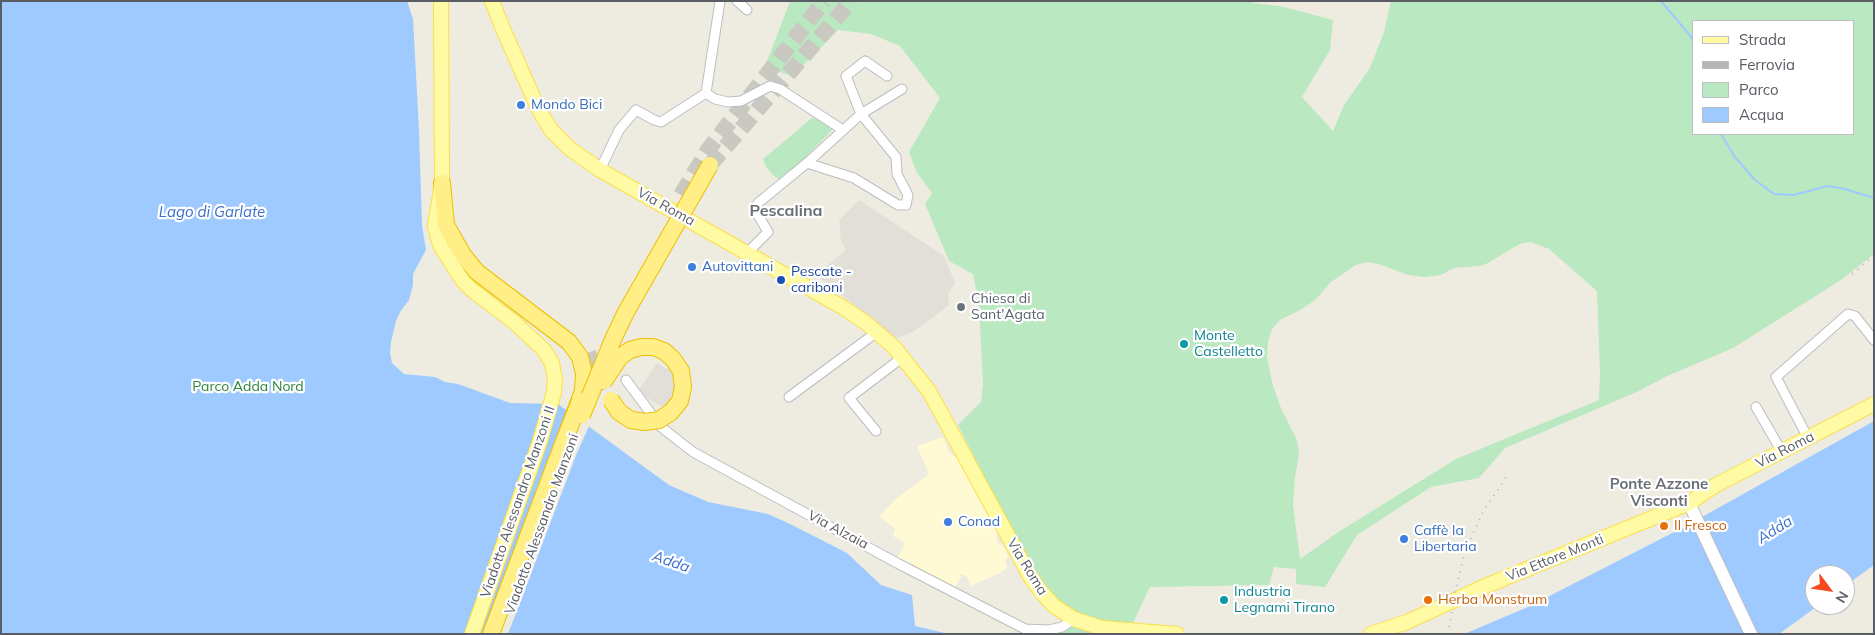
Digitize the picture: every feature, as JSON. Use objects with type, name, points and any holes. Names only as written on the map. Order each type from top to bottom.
[{"type":"highway","points":[[582,414],[626,312],[710,165]]},
{"type":"highway","points":[[445,185],[446,225],[463,255],[477,272],[573,347],[581,359],[584,380],[582,391],[565,439]]},
{"type":"highway","points":[[445,185],[454,219],[460,235],[470,252],[490,272],[576,335],[588,353]]},
{"type":"highway","points":[[565,439],[611,324],[681,195]]},
{"type":"highway","points":[[582,414],[616,360],[632,349],[643,347],[660,349],[673,359],[681,371],[683,387],[680,401],[671,412],[659,420],[643,422],[631,420],[619,412],[608,395]]},
{"type":"highway","name":"Viadotto Alessandro Manzoni","points":[[502,634],[582,414]]},
{"type":"highway","name":"Viadotto Alessandro Manzoni","points":[[491,634],[565,439]]},
{"type":"main road","name":"Via Roma","points":[[492,1],[544,119],[569,148],[600,170],[844,308],[877,332],[903,357],[938,406],[1005,532],[1036,585],[1058,609],[1074,619],[1102,628],[1177,634]]},
{"type":"main road","name":"Viadotto Alessandro Manzoni II","points":[[443,5],[449,92],[445,185],[435,226],[441,247],[456,272],[472,290],[514,322],[548,355],[553,366],[555,380],[554,392],[540,441],[472,634]]},
{"type":"main road","name":"Via Roma","points":[[1694,506],[1716,485],[1874,404]]},
{"type":"main road","name":"Via Roma","points":[[1656,517],[1694,506],[1727,486],[1874,410]]},
{"type":"main road","name":"Via Ettore Monti","points":[[1370,634],[1408,622],[1483,588],[1656,517]]},
{"type":"street","points":[[600,170],[619,130],[636,110],[661,122],[706,93],[720,1]]},
{"type":"street","points":[[737,1],[747,10]]},
{"type":"street","points":[[807,163],[854,178],[898,204],[906,205],[908,195],[897,174],[896,157],[861,114],[846,76],[865,61],[887,76]]},
{"type":"street","points":[[706,93],[715,99],[728,102],[741,101],[770,86],[780,89],[843,130]]},
{"type":"street","points":[[747,253],[768,232],[755,210],[758,203],[807,163],[861,114],[902,89]]},
{"type":"street","points":[[1808,438],[1776,377],[1848,314],[1855,316],[1874,340]]},
{"type":"street","points":[[788,397],[877,332]]},
{"type":"street","points":[[876,431],[849,398],[903,357]]},
{"type":"street","name":"Via Alzaia","points":[[626,380],[661,427],[692,452],[897,563],[1024,629],[1049,630],[1062,627],[1074,619]]},
{"type":"street","points":[[1756,407],[1782,452]]},
{"type":"street","points":[[1694,506],[1751,634]]},
{"type":"shaded area","points":[[859,200],[944,256],[955,283],[948,294],[949,305],[913,332],[896,338],[816,275],[846,250],[841,241],[839,220]]},
{"type":"shaded area","points":[[657,363],[667,369],[680,364],[675,415],[641,394],[639,390]]},
{"type":"shaded area","points":[[943,437],[949,452],[958,459],[997,532],[997,542],[1005,548],[1008,556],[1005,560],[1007,568],[970,586],[968,578],[962,574],[959,575],[961,577],[954,588],[896,561],[905,543],[893,536],[895,529],[879,516],[897,498],[929,474],[917,446]]},
{"type":"green space","points":[[790,1],[1252,1],[1253,3],[1280,6],[1333,20],[1330,50],[1302,97],[1333,131],[1344,105],[1370,68],[1384,32],[1391,1],[1874,1],[1874,254],[1841,280],[1733,348],[1665,377],[1639,391],[1505,448],[1479,478],[1431,487],[1357,535],[1325,587],[1296,584],[1296,569],[1274,567],[1269,585],[1150,587],[1132,625],[1111,623],[1092,619],[1073,611],[1062,604],[1042,582],[1011,529],[958,425],[981,402],[983,384],[979,304],[973,274],[949,261],[925,204],[932,193],[917,173],[909,152],[940,98],[900,46],[871,34],[838,30],[793,76],[765,67]],"holes":[[[1531,242],[1549,249],[1597,291],[1600,372],[1599,400],[1456,459],[1340,531],[1300,559],[1293,505],[1299,454],[1297,440],[1281,408],[1273,386],[1267,357],[1268,342],[1272,329],[1280,320],[1302,309],[1316,299],[1331,282],[1356,265],[1367,262],[1379,264],[1408,275],[1425,277],[1441,275],[1454,268],[1480,266],[1523,243]]]},
{"type":"green space","points":[[812,118],[820,119],[834,128],[780,180],[766,167],[763,159]]},
{"type":"green space","points":[[1072,625],[1088,631],[1101,634],[1053,634]]},
{"type":"water","name":"Lago di Garlate","points":[[1,1],[407,1],[413,19],[422,225],[426,250],[413,274],[413,285],[409,300],[396,321],[391,342],[390,353],[392,363],[404,374],[435,377],[510,403],[558,404],[669,485],[708,502],[768,514],[847,553],[881,585],[912,595],[915,626],[949,634],[1,634]]},
{"type":"water","name":"Adda","points":[[1874,421],[1874,565],[1855,579],[1855,565],[1805,565],[1805,615],[1779,634],[1464,634],[1528,607],[1684,527]]},
{"type":"pier","points":[[569,409],[590,424],[577,453],[508,634],[486,634]]},
{"type":"waterway","points":[[1661,1],[1692,38]]},
{"type":"waterway","points":[[1722,135],[1734,156],[1755,180],[1774,194],[1794,195],[1827,186],[1845,189],[1874,198]]},
{"type":"tunnel","points":[[681,195],[708,150],[824,1]]},
{"type":"tunnel","points":[[710,165],[851,1]]},
{"type":"tunnel","points":[[588,353],[605,390]]},
{"type":"railway","points":[[1852,274],[1874,255]]},
{"type":"railway","points":[[1448,634],[1465,551],[1484,510],[1507,476]]},
{"type":"place","name":"Mondo Bici","points":[[521,105]]},
{"type":"place","name":"Autovittani","points":[[692,267]]},
{"type":"place","name":"Pescate - cariboni","points":[[781,280]]},
{"type":"place","name":"Chiesa di Sant'Agata","points":[[961,307]]},
{"type":"place","name":"Monte Castelletto","points":[[1184,344]]},
{"type":"place","name":"Conad","points":[[948,522]]},
{"type":"place","name":"Il Fresco","points":[[1664,526]]},
{"type":"place","name":"Caffè la Libertaria","points":[[1404,539]]},
{"type":"place","name":"Industria Legnami Tirano","points":[[1224,600]]},
{"type":"place","name":"Herba Monstrum","points":[[1428,600]]},
{"type":"district","name":"Pescalina","points":[[786,211]]},
{"type":"district","name":"Ponte Azzone Visconti","points":[[1659,492]]},
{"type":"park label","name":"Parco Adda Nord","points":[[248,387]]}]
